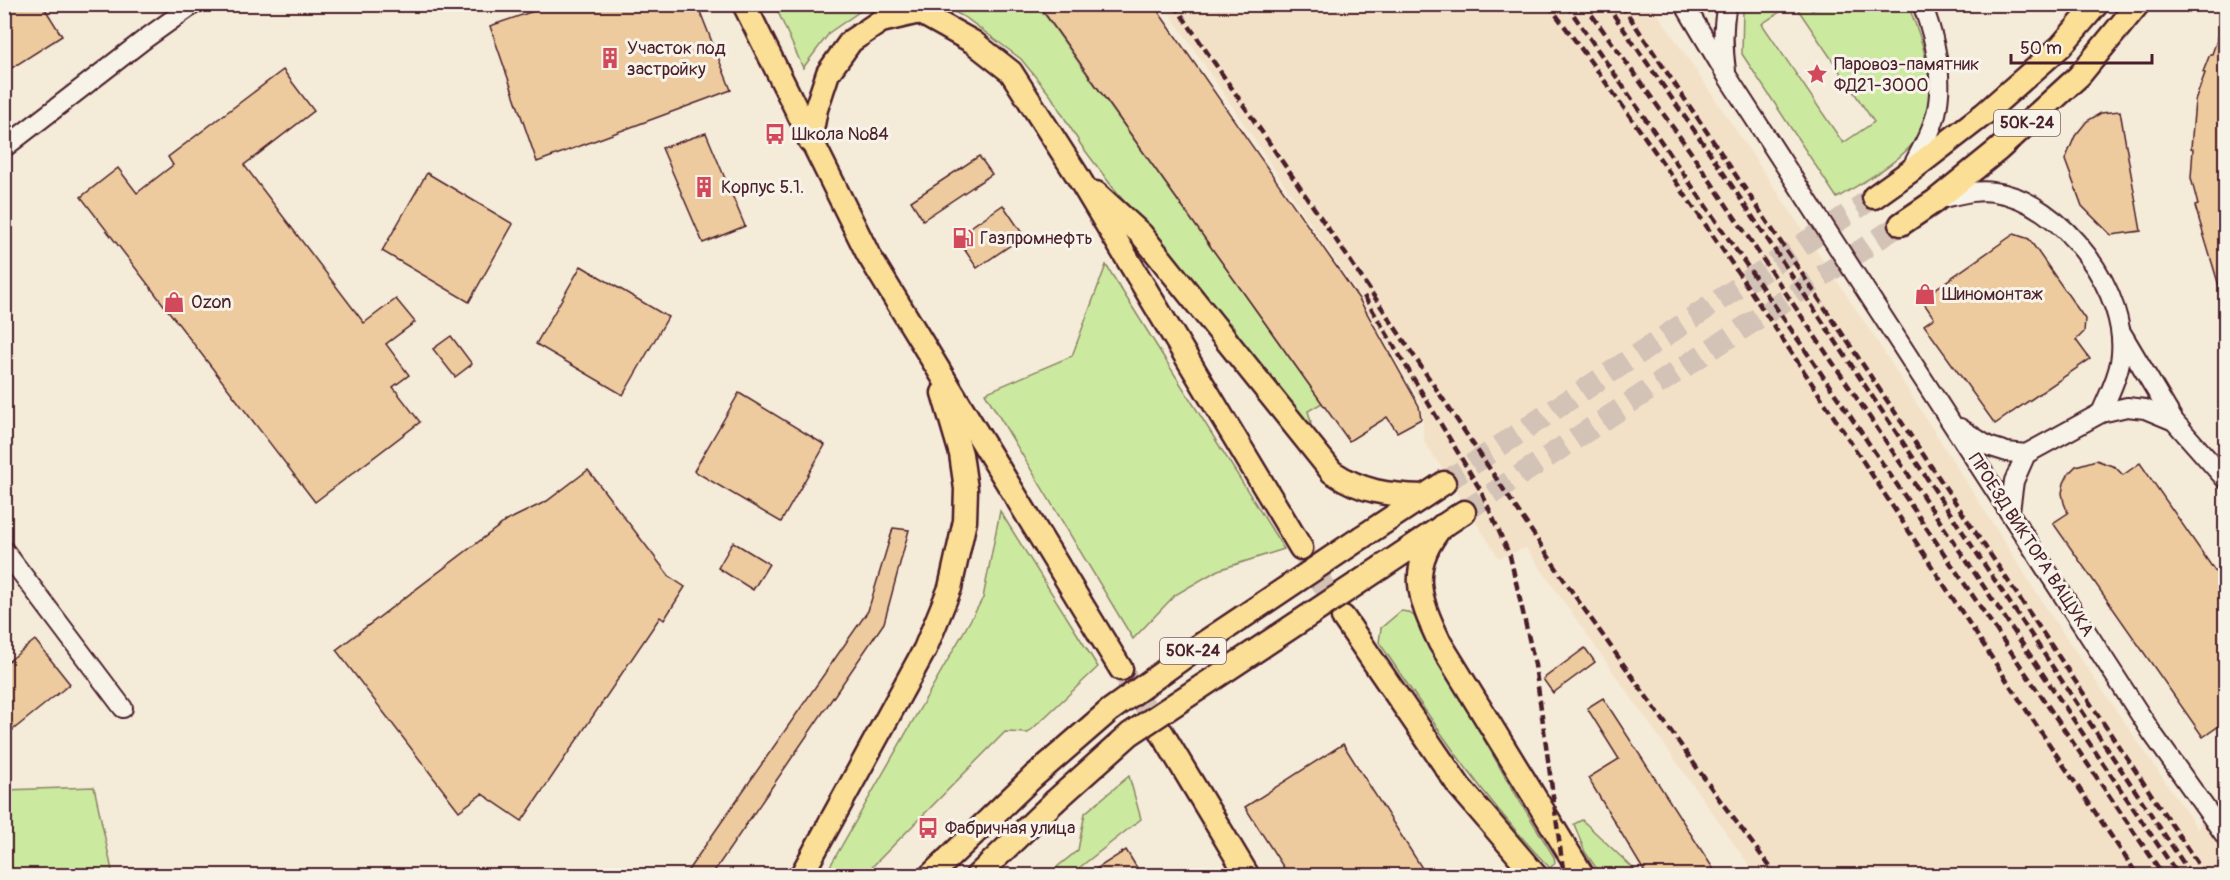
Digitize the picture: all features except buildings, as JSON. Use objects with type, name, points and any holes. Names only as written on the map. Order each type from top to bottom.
[{"type":"main road","points":[[744,4],[868,254],[1121,669]]},
{"type":"main road","name":"50К-24","points":[[1874,196],[1910,172],[1984,114],[2061,46],[2097,4]]},
{"type":"main road","name":"50К-24","points":[[1901,224],[1935,201],[1998,150],[2079,76],[2138,4]]},
{"type":"main road","points":[[810,141],[816,109],[828,73],[851,41],[881,21],[912,8],[973,42],[1011,72],[1077,175],[1301,548]]},
{"type":"main road","points":[[1077,175],[1141,234],[1332,472],[1360,488],[1393,495],[1424,496],[1444,483]]},
{"type":"main road","points":[[801,876],[925,649],[950,588],[965,521],[966,489],[961,454],[934,362]]},
{"type":"main road","name":"50К-24","points":[[930,876],[1033,777],[1109,711],[1198,647],[1424,496]]},
{"type":"main road","points":[[1464,512],[1442,526],[1427,547],[1423,560],[1420,591],[1423,607],[1440,643],[1583,876]]},
{"type":"main road","name":"50К-24","points":[[977,876],[1054,802],[1130,734],[1442,526]]},
{"type":"main road","points":[[1343,617],[1459,786],[1536,876]]},
{"type":"main road","points":[[1162,734],[1248,876]]},
{"type":"street","points":[[4,148],[194,4]]},
{"type":"street","name":"ПРОЕЗД ВИКТОРА ВАЩУКА","points":[[1684,4],[1727,76],[1954,424],[2152,734],[2226,837]]},
{"type":"street","points":[[1727,4],[1722,40],[1727,76]]},
{"type":"street","points":[[1910,172],[1936,114],[1938,85],[1933,33],[1922,4]]},
{"type":"street","points":[[1935,201],[1965,192],[1994,192],[2022,199],[2043,210],[2062,225],[2097,270],[2111,300],[2120,331],[2174,421],[2226,480]]},
{"type":"street","points":[[2101,413],[2114,383],[2120,360],[2120,331]]},
{"type":"street","points":[[1954,424],[1988,446],[2007,452],[2026,454],[2101,413],[2127,407],[2145,409],[2174,421]]},
{"type":"street","points":[[2010,511],[2014,481],[2026,454]]},
{"type":"street","points":[[4,550],[123,708]]},
{"type":"shaded area","points":[[1164,5],[1652,5],[1877,341],[2050,614],[2198,829],[2201,820],[2225,855],[2225,875],[1756,875],[1526,548],[1499,558],[1424,441],[1422,405],[1359,296]]},
{"type":"green space","points":[[860,4],[866,7],[830,32],[803,68],[775,5]]},
{"type":"green space","points":[[941,5],[1029,5],[1045,15],[1322,403],[1308,411],[1311,422],[1302,423],[1281,399],[1232,325],[1208,304],[1180,264],[1117,193],[1081,145],[1051,96],[1021,59],[966,18]]},
{"type":"green space","points":[[1746,5],[1790,5],[1762,24],[1843,143],[1874,122],[1795,5],[1809,5],[1812,10],[1823,5],[1908,5],[1922,45],[1928,74],[1929,103],[1921,134],[1893,162],[1837,198],[1742,54],[1743,10]]},
{"type":"green space","points":[[1106,265],[1284,549],[1218,570],[1175,595],[1133,639],[985,393],[1072,356]]},
{"type":"green space","points":[[1000,511],[1098,667],[1028,733],[1005,732],[864,875],[825,875],[983,598]]},
{"type":"green space","points":[[1401,611],[1414,616],[1507,780],[1554,857],[1555,863],[1550,868],[1480,787],[1379,642],[1381,628]]},
{"type":"green space","points":[[1129,776],[1141,819],[1070,875],[1047,875],[1078,850],[1085,813]]},
{"type":"green space","points":[[94,787],[113,875],[5,875],[5,790]]},
{"type":"green space","points":[[1582,820],[1642,875],[1601,875],[1585,852],[1574,824]]},
{"type":"tunnel","points":[[1444,483],[1874,197]]},
{"type":"tunnel","points":[[1464,512],[1901,224]]},
{"type":"tunnel","points":[[1301,548],[1342,616]]},
{"type":"tunnel","points":[[1121,669],[1162,733]]},
{"type":"railway","points":[[1174,4],[1347,256],[1577,599],[1722,803],[1777,876]]},
{"type":"railway","points":[[1548,4],[1607,84],[1720,247],[2138,876]]},
{"type":"railway","points":[[1566,4],[2164,876]]},
{"type":"railway","points":[[1584,4],[1690,151],[2179,876]]},
{"type":"railway","points":[[1606,4],[1710,153],[2192,876]]},
{"type":"railway","points":[[1621,4],[2206,876]]},
{"type":"railway","points":[[1364,296],[1481,491],[1510,556],[1535,665],[1564,876]]},
{"type":"place","name":"Участок под застройку","points":[[610,58]]},
{"type":"place","name":"Паровоз-памятник ФД21-3000","points":[[1817,74]]},
{"type":"place","name":"Школа №84","points":[[775,134]]},
{"type":"place","name":"Корпус 5.1.","points":[[704,187]]},
{"type":"place","name":"Газпромнефть","points":[[963,238]]},
{"type":"place","name":"Шиномонтаж","points":[[1925,294]]},
{"type":"place","name":"Ozon","points":[[174,302]]},
{"type":"place","name":"Фабричная улица","points":[[928,828]]}]
